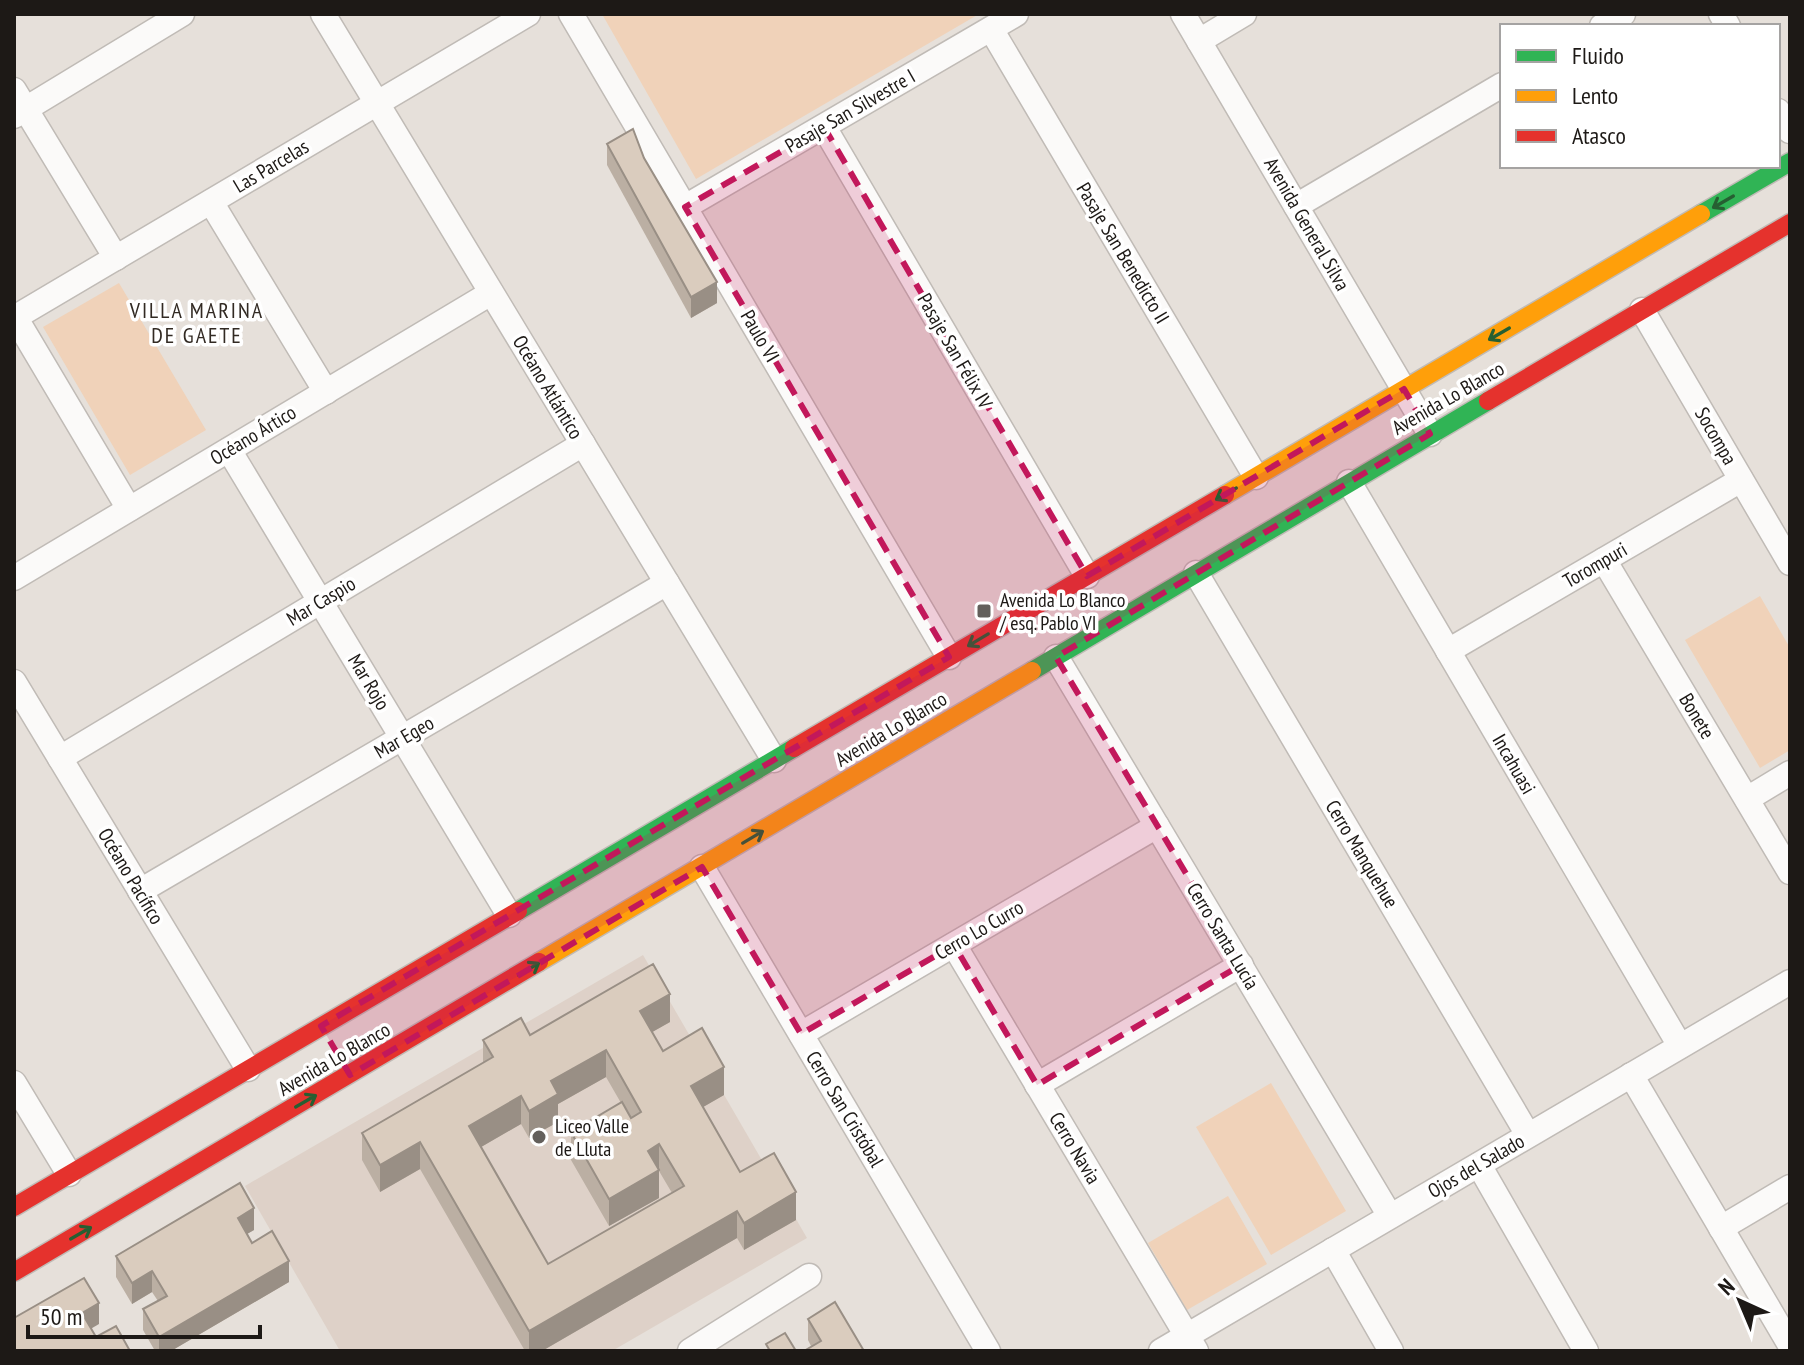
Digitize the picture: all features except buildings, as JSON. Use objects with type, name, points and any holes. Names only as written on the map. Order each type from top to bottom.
[{"type":"main road","name":"Avenida Lo Blanco","points":[[14,1207],[248,1069],[325,1032],[509,915],[1780,168]]},
{"type":"main road","name":"Avenida Lo Blanco","points":[[14,1272],[346,1067],[702,867],[1790,223]]},
{"type":"street","points":[[116,258],[18,105],[182,14]]},
{"type":"street","name":"Océano Atlántico","points":[[323,14],[774,760]]},
{"type":"street","name":"Las Parcelas","points":[[14,318],[528,14]]},
{"type":"street","name":"Paulo VI","points":[[571,14],[949,657]]},
{"type":"street","name":"Pasaje San Silvestre I","points":[[685,207],[1016,14]]},
{"type":"street","name":"Avenida General Silva","points":[[1183,14],[1430,434]]},
{"type":"street","points":[[1199,41],[1244,14]]},
{"type":"street","points":[[1606,24],[1623,14]]},
{"type":"street","name":"Pasaje San Benedicto II","points":[[991,29],[1256,477]]},
{"type":"street","points":[[1296,206],[1500,86]]},
{"type":"street","name":"Pasaje San Félix IV","points":[[824,127],[1087,576]]},
{"type":"street","points":[[211,202],[326,392]]},
{"type":"street","name":"Océano Ártico","points":[[14,578],[491,293]]},
{"type":"street","name":"Socompa","points":[[1642,310],[1790,563]]},
{"type":"street","points":[[14,318],[129,509]]},
{"type":"street","name":"Mar Caspio","points":[[60,758],[583,444]]},
{"type":"street","name":"Mar Rojo","points":[[229,450],[509,915]]},
{"type":"street","name":"Torompuri","points":[[1448,651],[1741,480]]},
{"type":"street","name":"Incahuasi","points":[[1349,482],[1680,1046]]},
{"type":"street","name":"Bonete","points":[[1604,560],[1790,872]]},
{"type":"street","name":"Cerro Manquehue","points":[[1196,573],[1528,1135]]},
{"type":"street","name":"Mar Egeo","points":[[140,891],[667,583]]},
{"type":"street","name":"Cerro Santa Lucía","points":[[1056,657],[1390,1216]]},
{"type":"street","name":"Océano Pacífico","points":[[14,682],[248,1069]]},
{"type":"street","points":[[1747,799],[1790,773]]},
{"type":"street","name":"Cerro Lo Curro","points":[[801,1034],[1157,826]]},
{"type":"street","name":"Cerro San Cristóbal","points":[[702,867],[988,1351]]},
{"type":"street","name":"Cerro Navia","points":[[954,945],[1191,1343]]},
{"type":"street","points":[[1037,1085],[1241,965]]},
{"type":"street","name":"Ojos del Salado","points":[[1161,1351],[1191,1343],[1333,1250],[1790,982]]},
{"type":"street","points":[[1631,1075],[1790,1345]]},
{"type":"street","points":[[14,1083],[69,1174]]},
{"type":"street","points":[[1479,1165],[1586,1351]]},
{"type":"street","points":[[1721,1228],[1790,1187]]},
{"type":"street","points":[[1333,1250],[1391,1351]]},
{"type":"street","points":[[690,1351],[809,1276]]},
{"type":"highlighted area","points":[[824,127],[1087,576],[1404,389],[1430,434],[1056,657],[1241,965],[1037,1085],[954,945],[801,1034],[702,867],[350,1075],[321,1026],[949,657],[685,207]]},
{"type":"shaded area","points":[[602,14],[979,14],[696,179]]},
{"type":"shaded area","points":[[119,283],[206,430],[130,475],[43,327]]},
{"type":"shaded area","points":[[1760,596],[1790,648],[1790,750],[1760,768],[1685,640]]},
{"type":"shaded area","name":"Liceo Valle de Lluta","points":[[643,955],[807,1238],[612,1351],[340,1351],[245,1186]]},
{"type":"shaded area","points":[[1271,1083],[1346,1211],[1271,1255],[1196,1127]]},
{"type":"shaded area","points":[[1228,1196],[1267,1264],[1187,1310],[1148,1243]]},
{"type":"traffic: fast","points":[[1780,168],[1790,162]]},
{"type":"traffic: fast","points":[[1701,214],[1780,168]]},
{"type":"traffic: fast","points":[[1032,671],[1488,401]]},
{"type":"traffic: fast","points":[[518,911],[794,748]]},
{"type":"traffic: slow","points":[[1225,495],[1701,214]]},
{"type":"traffic: slow","points":[[539,962],[1032,671]]},
{"type":"traffic: jam","points":[[1488,401],[1790,223]]},
{"type":"traffic: jam","points":[[794,748],[1225,495]]},
{"type":"traffic: jam","points":[[14,1207],[518,911]]},
{"type":"traffic: jam","points":[[14,1272],[539,962]]},
{"type":"place","name":"Avenida Lo Blanco / esq. Pablo VI","points":[[984,611]]},
{"type":"place","name":"Liceo Valle de Lluta","points":[[539,1137]]},
{"type":"district","name":"VILLA MARINA DE GAETE","points":[[197,322]]}]
